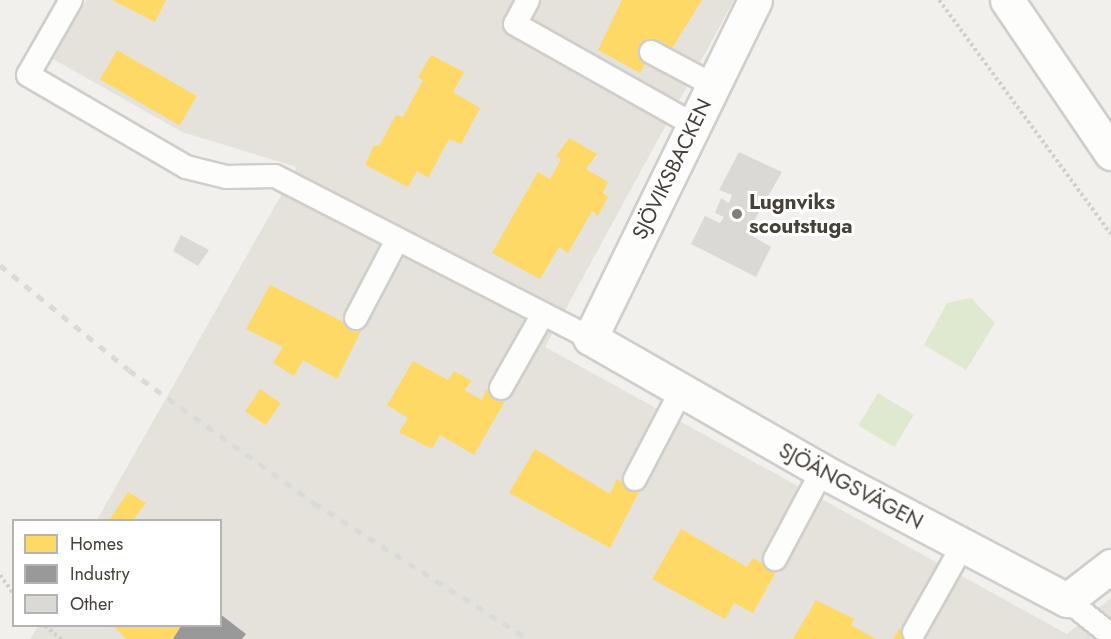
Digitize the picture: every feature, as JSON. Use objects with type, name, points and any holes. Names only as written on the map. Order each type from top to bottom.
[{"type":"street","name":"SJÖVIKSBACKEN","points":[[590,338],[755,0]]},
{"type":"street","points":[[1007,0],[1111,153]]},
{"type":"street","name":"SJÖÄNGSVÄGEN","points":[[590,338],[822,471],[1067,600]]},
{"type":"street","points":[[1067,600],[1111,566]]},
{"type":"lane","points":[[71,0],[28,75],[186,167],[226,177],[275,176],[590,338]]},
{"type":"lane","points":[[528,0],[515,24],[694,125]]},
{"type":"lane","points":[[651,52],[713,85]]},
{"type":"lane","points":[[356,318],[397,240]]},
{"type":"lane","points":[[501,388],[543,314]]},
{"type":"lane","points":[[635,479],[681,390]]},
{"type":"lane","points":[[775,559],[822,471]]},
{"type":"lane","points":[[915,632],[963,545]]},
{"type":"lane","points":[[1067,600],[1098,632]]},
{"type":"path","points":[[939,0],[1111,234]]},
{"type":"path","points":[[0,575],[12,591]]},
{"type":"path","points":[[46,627],[61,639]]},
{"type":"shaded area","points":[[86,0],[734,0],[545,347],[1067,634],[1111,598],[1111,639],[30,639],[37,627],[222,627],[222,519],[98,519],[297,167],[182,132],[53,59]]},
{"type":"green space","points":[[971,298],[995,323],[966,370],[924,345],[947,303]]},
{"type":"green space","points":[[878,393],[914,415],[894,447],[858,426]]},
{"type":"building: Homes","points":[[112,0],[166,0],[155,22]]},
{"type":"building: Homes","points":[[622,0],[702,0],[669,53],[651,52],[640,73],[598,50]]},
{"type":"building: Homes","points":[[117,50],[197,96],[180,125],[100,79]]},
{"type":"building: Homes","points":[[431,55],[464,72],[453,92],[480,108],[461,144],[449,139],[428,178],[417,171],[408,187],[365,165],[374,145],[379,146],[396,115],[403,117],[423,80],[418,77]]},
{"type":"building: Homes","points":[[569,138],[597,154],[586,169],[608,182],[603,193],[608,197],[598,216],[592,211],[568,253],[559,247],[540,279],[492,253],[538,172],[550,179],[561,159],[556,156]]},
{"type":"building: Homes","points":[[270,285],[361,331],[337,379],[303,360],[294,376],[273,363],[283,347],[246,329]]},
{"type":"building: Homes","points":[[413,361],[448,380],[454,371],[472,381],[464,390],[482,400],[486,389],[505,401],[474,455],[440,435],[432,449],[399,432],[408,418],[387,405]]},
{"type":"building: Homes","points":[[260,389],[281,403],[266,425],[245,411]]},
{"type":"building: Homes","points":[[535,449],[610,494],[617,479],[639,492],[610,548],[509,493]]},
{"type":"building: Homes","points":[[128,492],[146,503],[134,519],[110,519]]},
{"type":"building: Homes","points":[[681,529],[747,567],[753,558],[777,570],[753,613],[734,603],[725,619],[652,579]]},
{"type":"building: Homes","points":[[816,600],[854,619],[851,625],[876,639],[793,639]]},
{"type":"building: Homes","points":[[115,627],[180,627],[173,639],[126,639]]},
{"type":"building: Homes","points":[[899,629],[919,639],[893,639]]},
{"type":"building: Industry","points":[[222,616],[246,634],[242,639],[173,639],[180,627],[222,627]]},
{"type":"building: Other","name":"Lugnviks scoutstuga","points":[[739,152],[782,172],[747,233],[771,247],[756,277],[691,244],[705,216],[720,223],[724,217],[715,213],[721,198],[729,203],[732,195],[719,190]]},
{"type":"building: Other","points":[[181,235],[209,250],[198,266],[173,251]]},
{"type":"railway","points":[[0,265],[129,370],[314,503],[528,639]]},
{"type":"place","name":"Lugnviks scoutstuga","points":[[737,214]]}]
